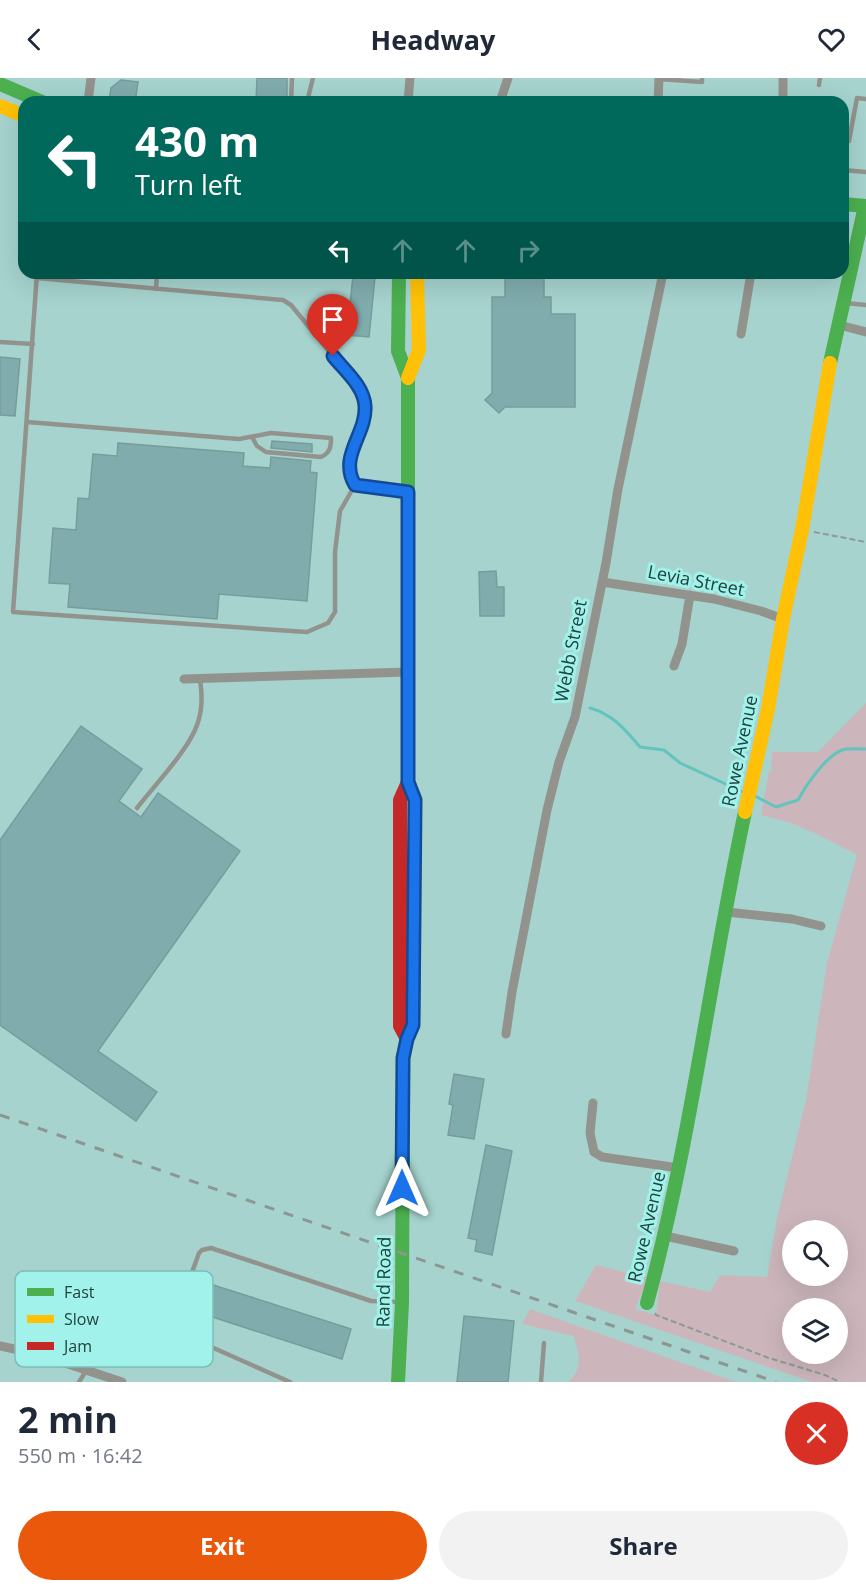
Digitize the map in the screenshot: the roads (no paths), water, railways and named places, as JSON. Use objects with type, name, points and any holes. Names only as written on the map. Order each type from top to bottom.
[{"type":"main road","points":[[0,84],[28,96]]},
{"type":"main road","points":[[0,106],[18,114]]},
{"type":"main road","points":[[849,205],[865,206]]},
{"type":"main road","name":"Rowe Avenue","points":[[648,1303],[679,1168],[744,819],[768,710],[783,619],[802,530],[819,438],[826,384],[865,206]]},
{"type":"main road","name":"Rand Road","points":[[398,1382],[402,1303],[403,1058],[407,1039],[400,1026],[400,800],[408,782],[408,378],[399,351],[399,279]]},
{"type":"main road","name":"Rand Road","points":[[408,378],[419,350],[417,279]]},
{"type":"street","points":[[89,96],[91,78]]},
{"type":"street","points":[[408,96],[410,78]]},
{"type":"street","points":[[502,96],[508,78]]},
{"type":"street","points":[[658,96],[659,78]]},
{"type":"street","points":[[783,78],[783,96]]},
{"type":"street","name":"Webb Street","points":[[506,1034],[547,810],[559,762],[575,717],[618,489],[662,279]]},
{"type":"street","points":[[741,334],[750,279]]},
{"type":"street","points":[[839,325],[866,332]]},
{"type":"street","name":"Levia Street","points":[[602,582],[690,596],[761,611],[783,619]]},
{"type":"street","points":[[674,666],[682,644],[690,596]]},
{"type":"street","points":[[184,679],[408,672]]},
{"type":"street","points":[[727,912],[821,926]]},
{"type":"street","points":[[593,1102],[590,1133],[594,1152],[602,1157],[622,1161],[679,1168]]},
{"type":"street","points":[[665,1236],[734,1251]]},
{"type":"street","points":[[0,1346],[15,1349]]},
{"type":"street","points":[[75,1367],[122,1382]]},
{"type":"lane","points":[[291,96],[292,78]]},
{"type":"lane","points":[[308,96],[313,78]]},
{"type":"lane","points":[[659,78],[702,82],[702,78]]},
{"type":"lane","points":[[819,85],[820,78]]},
{"type":"lane","points":[[849,141],[857,98],[866,99]]},
{"type":"lane","points":[[849,171],[866,172]]},
{"type":"lane","points":[[37,279],[13,612],[307,632],[319,628],[328,623],[334,612],[335,552],[340,511],[355,485]]},
{"type":"lane","points":[[64,279],[283,300],[291,305],[360,389],[365,405],[363,423],[354,443],[349,469],[355,485]]},
{"type":"lane","points":[[156,289],[157,279]]},
{"type":"lane","points":[[844,303],[866,305]]},
{"type":"lane","points":[[0,342],[33,344]]},
{"type":"lane","points":[[27,422],[239,439],[271,433],[331,438],[331,448],[321,457],[266,452],[257,446],[252,437]]},
{"type":"lane","points":[[355,485],[408,492]]},
{"type":"lane","points":[[137,808],[192,738],[201,711],[200,679]]},
{"type":"lane","points":[[193,1271],[199,1253],[211,1248],[371,1301],[402,1303]]},
{"type":"lane","points":[[541,1382],[544,1343]]},
{"type":"lane","points":[[213,1348],[290,1382]]},
{"type":"lane","points":[[79,1382],[86,1371]]},
{"type":"waterway","points":[[590,708],[612,718],[640,747],[664,750],[680,763],[743,792]]},
{"type":"waterway","points":[[755,796],[776,807],[798,800],[829,759],[844,749],[866,749]]},
{"type":"railway","points":[[0,1115],[776,1382]]}]
